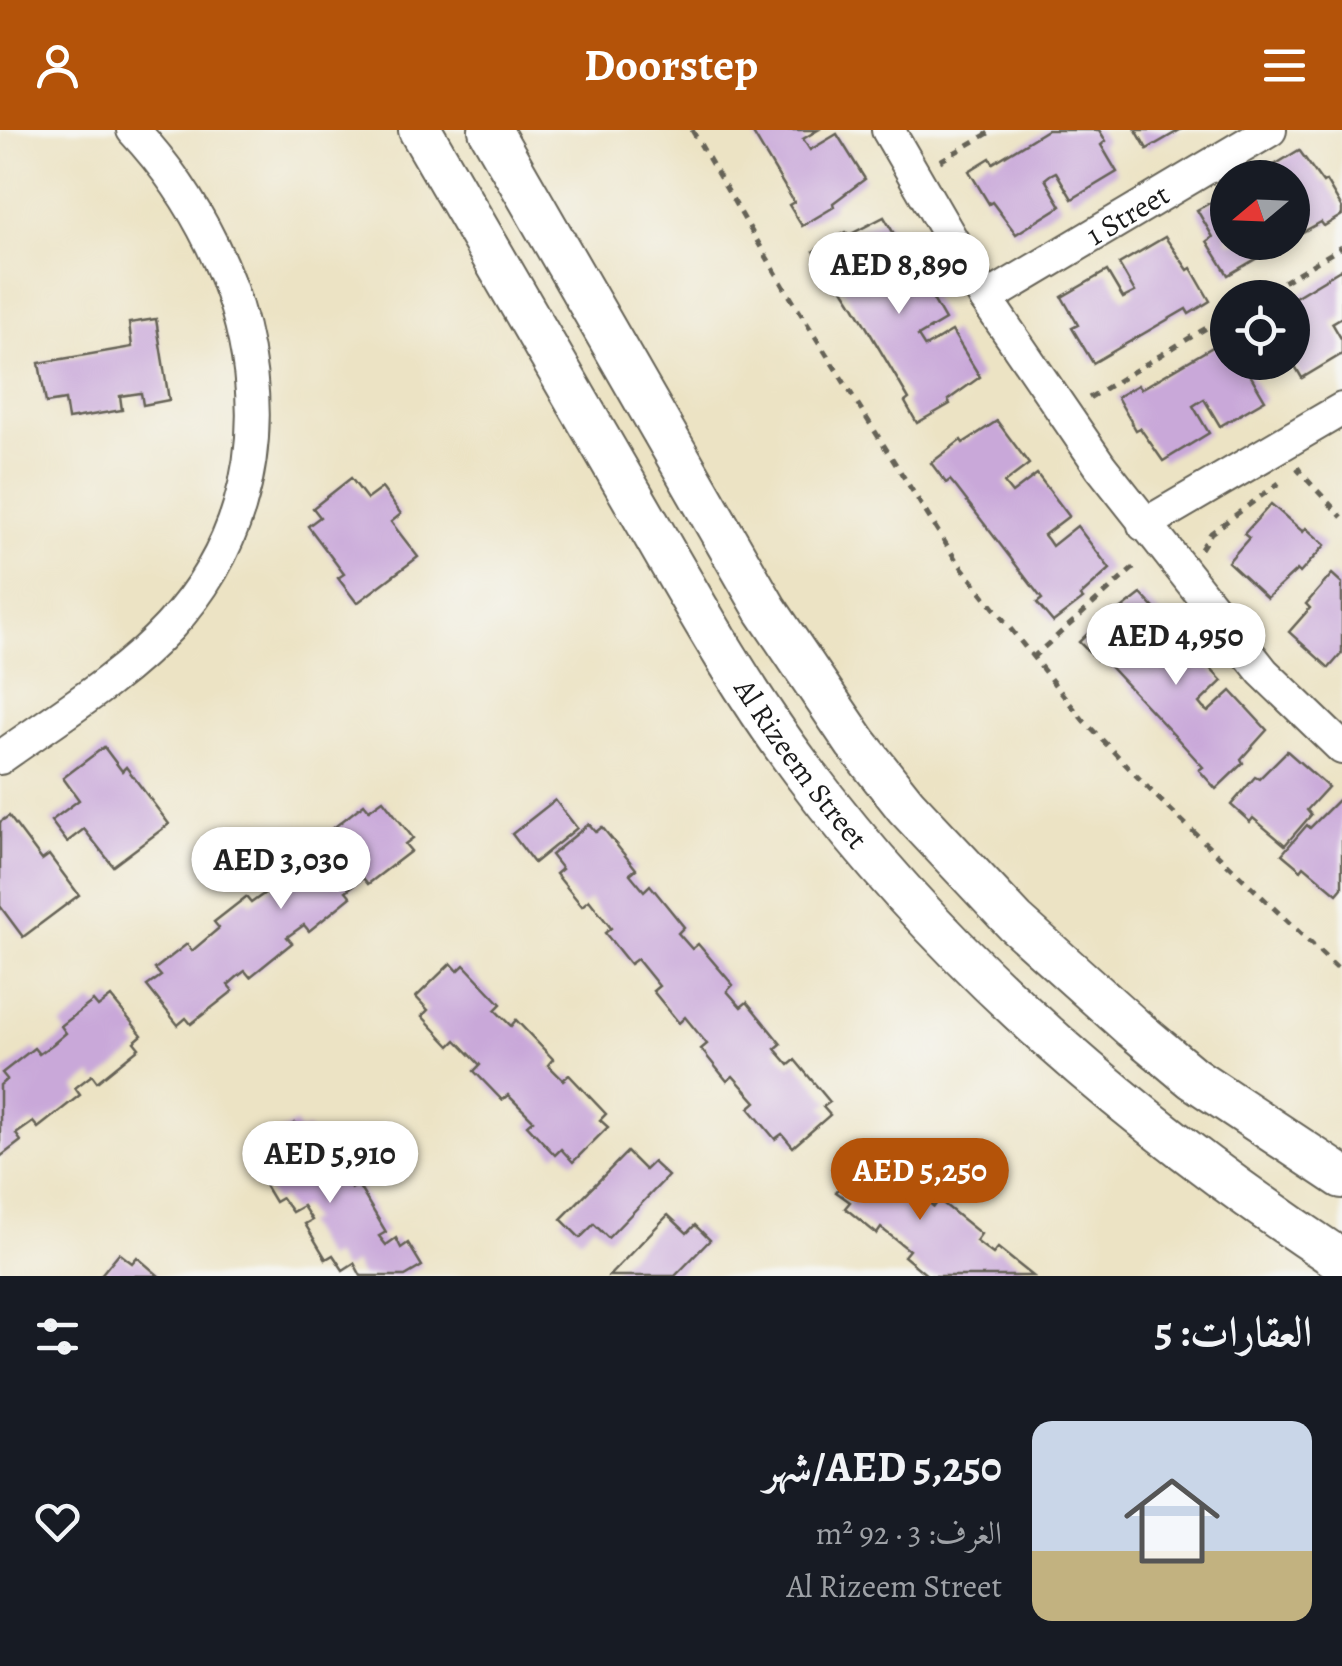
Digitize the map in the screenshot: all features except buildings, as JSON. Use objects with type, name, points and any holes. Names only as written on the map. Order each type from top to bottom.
[{"type":"street","points":[[0,758],[118,673],[171,625],[212,567],[240,501],[248,466],[254,394],[234,292],[189,198],[134,130]]},
{"type":"street","name":"Al Rizeem Street","points":[[420,130],[722,648],[791,755],[850,830],[952,944],[1084,1071],[1148,1124],[1342,1262]]},
{"type":"street","name":"Al Rizeem Street","points":[[490,130],[766,610],[856,743],[906,806],[1015,922],[1132,1027],[1193,1078],[1342,1176]]},
{"type":"street","points":[[888,130],[986,299],[1144,525],[1263,672],[1342,748]]},
{"type":"street","name":"1 Street","points":[[986,299],[1270,130]]},
{"type":"street","points":[[1144,525],[1342,409]]},
{"type":"path","points":[[692,130],[956,560],[1083,720],[1156,796],[1342,973]]},
{"type":"path","points":[[938,163],[994,130]]},
{"type":"path","points":[[1286,280],[1342,246]]},
{"type":"path","points":[[1097,412],[1088,399],[1210,325]]},
{"type":"path","points":[[1304,431],[1321,456],[1298,470],[1342,517]]},
{"type":"path","points":[[1032,658],[1138,564]]}]
